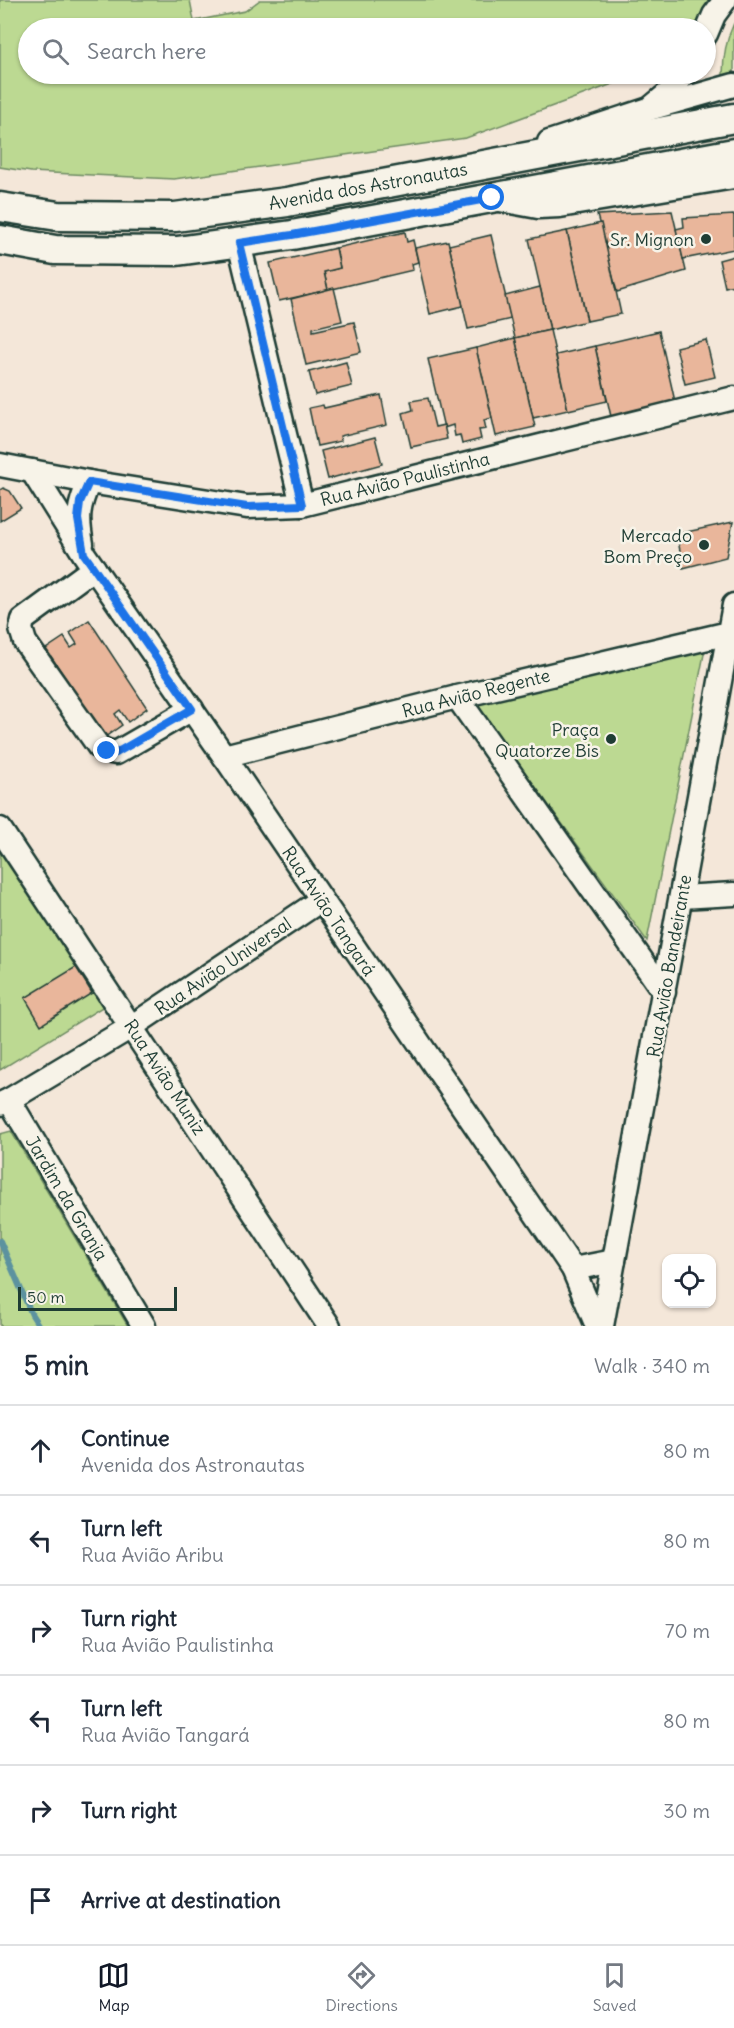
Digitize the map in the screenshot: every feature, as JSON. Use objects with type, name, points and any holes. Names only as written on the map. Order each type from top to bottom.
[{"type":"main road","name":"Avenida dos Astronautas","points":[[0,207],[58,216],[175,217],[287,202],[476,167],[648,122],[734,118]]},
{"type":"main road","name":"Avenida dos Astronautas","points":[[0,240],[55,250],[177,251],[292,235],[492,198],[655,180],[734,153]]},
{"type":"street","points":[[676,84],[648,122],[655,180],[710,181],[734,177]]},
{"type":"street","points":[[648,122],[734,86]]},
{"type":"street","points":[[710,181],[734,192]]},
{"type":"street","points":[[239,243],[302,505]]},
{"type":"street","name":"Rua Avião Paulistinha","points":[[0,465],[89,482],[247,507],[302,505],[734,398]]},
{"type":"street","name":"Rua Avião Tangará","points":[[32,471],[89,561],[573,1269],[597,1326]]},
{"type":"street","name":"Rua Avião Tangará","points":[[89,482],[80,502],[78,519],[89,561]]},
{"type":"street","points":[[89,561],[22,620],[21,629],[25,642],[99,747],[107,751],[116,753],[192,709]]},
{"type":"street","name":"Rua Avião Bandeirante","points":[[602,1326],[734,605]]},
{"type":"street","name":"Rua Avião Regente","points":[[224,756],[457,697],[729,633]]},
{"type":"street","points":[[457,697],[664,992]]},
{"type":"street","name":"Rua Avião Muniz","points":[[0,829],[329,1326]]},
{"type":"street","points":[[681,897],[734,894]]},
{"type":"street","name":"Rua Avião Universal","points":[[4,1102],[131,1027],[321,900]]},
{"type":"street","name":"Jardim da Granja","points":[[4,1102],[144,1326]]},
{"type":"street","points":[[573,1269],[614,1261]]},
{"type":"green space","points":[[0,0],[190,0],[193,18],[18,18],[18,84],[613,84],[466,138],[174,179],[31,172],[0,167]]},
{"type":"green space","points":[[260,0],[713,0],[709,18],[209,18],[245,11]]},
{"type":"green space","points":[[734,23],[734,73],[723,75],[726,48]]},
{"type":"green space","points":[[705,649],[647,941],[474,702]]},
{"type":"green space","points":[[0,851],[104,1006],[0,1070]]},
{"type":"green space","points":[[11,1131],[128,1326],[0,1326],[0,1134]]},
{"type":"building","points":[[672,211],[686,271],[617,292],[597,215]]},
{"type":"building","name":"Sr. Mignon","points":[[734,215],[734,249],[683,259],[676,229],[684,227],[683,218]]},
{"type":"building","points":[[601,223],[621,314],[587,321],[567,231]]},
{"type":"building","points":[[567,231],[587,321],[550,330],[529,239]]},
{"type":"building","points":[[405,232],[407,242],[413,240],[418,262],[412,264],[413,270],[328,290],[324,272],[340,268],[336,248]]},
{"type":"building","points":[[491,235],[511,319],[468,329],[449,245]]},
{"type":"building","points":[[448,241],[463,306],[430,314],[415,248]]},
{"type":"building","points":[[336,248],[340,268],[324,272],[328,290],[279,301],[270,263]]},
{"type":"building","points":[[734,256],[734,285],[725,287],[719,260]]},
{"type":"building","points":[[540,287],[550,330],[515,338],[505,296]]},
{"type":"building","points":[[334,288],[342,321],[313,328],[313,331],[354,322],[361,352],[306,365],[291,299]]},
{"type":"building","points":[[550,330],[568,410],[533,418],[515,338]]},
{"type":"building","points":[[659,331],[676,406],[612,421],[595,346]]},
{"type":"building","points":[[515,338],[535,427],[496,436],[476,348]]},
{"type":"building","points":[[706,340],[715,377],[685,384],[676,347]]},
{"type":"building","points":[[595,346],[607,401],[568,410],[556,355]]},
{"type":"building","points":[[476,348],[492,418],[484,420],[486,429],[479,430],[481,439],[462,444],[460,435],[455,436],[453,425],[444,428],[428,359]]},
{"type":"building","points":[[346,362],[352,386],[315,395],[309,372]]},
{"type":"building","points":[[381,395],[387,425],[340,436],[341,441],[317,446],[309,408],[323,405],[324,408]]},
{"type":"building","points":[[428,398],[435,427],[444,425],[447,439],[411,447],[403,413],[413,410],[411,401]]},
{"type":"building","points":[[375,437],[382,464],[328,479],[321,451]]},
{"type":"building","points":[[3,488],[10,491],[21,508],[0,521],[0,490]]},
{"type":"building","name":"Mercado Bom Preço","points":[[733,522],[726,557],[683,568],[677,534]]},
{"type":"building","points":[[89,620],[147,708],[128,722],[120,710],[115,714],[122,725],[105,737],[46,649],[64,637],[71,648],[77,644],[70,633]]},
{"type":"building","points":[[76,967],[92,993],[41,1025],[25,998]]},
{"type":"waterway","points":[[0,1241],[39,1326]]},
{"type":"place","name":"Sr. Mignon","points":[[706,239]]},
{"type":"place","name":"Mercado Bom Preço","points":[[704,545]]},
{"type":"place","name":"Praça Quatorze Bis","points":[[611,739]]},
{"type":"route","points":[[107,751],[116,753],[192,709],[84,554],[78,519],[80,502],[89,482],[247,507],[302,505],[239,243],[492,198]]}]
